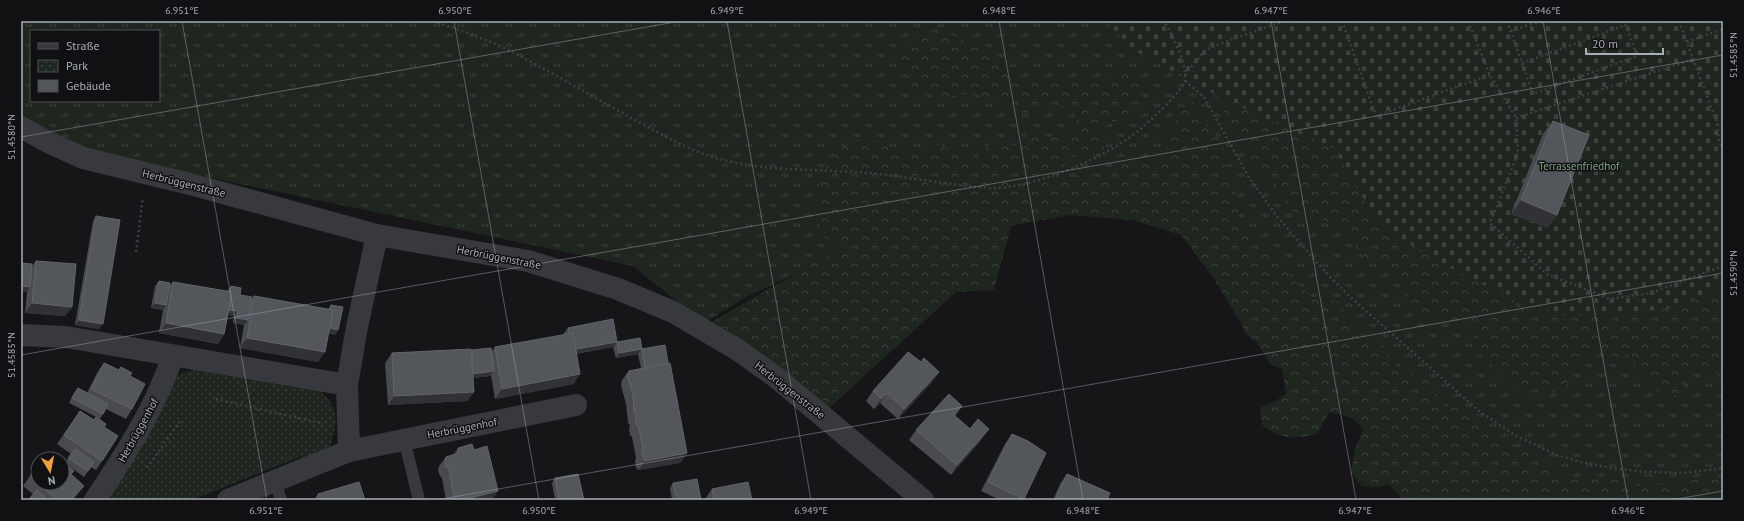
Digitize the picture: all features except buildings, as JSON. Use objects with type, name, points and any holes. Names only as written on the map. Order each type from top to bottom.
[{"type":"street","name":"Herbrüggenstraße","points":[[21,127],[48,142],[83,158],[190,184],[377,235],[528,261],[618,289],[674,312],[738,350],[776,378],[915,498]]},
{"type":"street","points":[[349,441],[347,385],[377,235]]},
{"type":"street","points":[[21,334],[66,337],[347,385]]},
{"type":"street","name":"Herbrüggenhof","points":[[95,500],[131,446],[163,384],[172,356]]},
{"type":"street","name":"Herbrüggenhof","points":[[228,500],[278,490],[349,441],[404,439],[576,406]]},
{"type":"lane","points":[[404,439],[419,500]]},
{"type":"path","points":[[433,21],[484,39],[512,52],[669,139],[706,155],[746,164],[780,168],[868,173],[992,188],[1020,184],[1057,174],[1098,157],[1136,134],[1167,104],[1185,82],[1185,75],[1182,60],[1164,21]]},
{"type":"path","points":[[1272,21],[1273,25]]},
{"type":"path","points":[[1185,75],[1206,50],[1284,21]]},
{"type":"path","points":[[1342,21],[1376,116],[1490,75]]},
{"type":"path","points":[[1387,21],[1389,25]]},
{"type":"path","points":[[1468,21],[1490,75],[1516,118],[1518,153],[1490,223],[1547,274],[1610,299],[1651,293],[1723,266]]},
{"type":"path","points":[[1507,21],[1533,94],[1637,56],[1624,21]]},
{"type":"path","points":[[1511,32],[1540,21]]},
{"type":"path","points":[[1679,21],[1717,123],[1719,140],[1723,152]]},
{"type":"path","points":[[1522,63],[1626,25]]},
{"type":"path","points":[[1687,42],[1723,29]]},
{"type":"path","points":[[1516,118],[1693,59]]},
{"type":"path","points":[[1185,82],[1204,97],[1248,176],[1275,214],[1318,265],[1348,295],[1479,411],[1515,435],[1554,454],[1581,462],[1611,468],[1647,472],[1684,473],[1723,468]]},
{"type":"path","points":[[1717,123],[1723,127]]},
{"type":"path","points":[[136,252],[144,190]]},
{"type":"path","points":[[216,399],[349,441]]},
{"type":"path","points":[[146,469],[182,420]]},
{"type":"green space","points":[[21,21],[1105,21],[1137,52],[1224,99],[1289,129],[1723,287],[1723,500],[1497,500],[1325,344],[1178,184],[942,205],[746,297],[704,323],[633,266],[54,145],[21,121]]},
{"type":"green space","name":"Terrassenfriedhof","points":[[1105,21],[1723,21],[1723,287],[1672,308],[1622,314],[1564,315],[1488,287],[1431,258],[1377,222],[1334,148],[1224,99],[1137,52]]},
{"type":"green space","points":[[938,29],[976,46],[1026,80],[1048,84],[1064,81],[1084,82],[1101,80],[1111,75],[1128,73],[1141,74],[1144,109],[1139,115],[1111,122],[1101,128],[1104,148],[1094,155],[1083,156],[1074,154],[1065,160],[1061,166],[1060,173],[1062,183],[1087,172],[1102,179],[1112,175],[1119,164],[1142,159],[1153,163],[1163,157],[1168,147],[1165,137],[1170,126],[1179,118],[1182,109],[1191,101],[1198,105],[1209,130],[1219,139],[1227,156],[1228,163],[1225,172],[1236,192],[1239,206],[1238,220],[1243,231],[1269,244],[1279,262],[1298,284],[1312,297],[1339,302],[1356,332],[1381,343],[1388,357],[1396,365],[1405,370],[1426,377],[1437,400],[1445,406],[1466,410],[1487,430],[1519,449],[1537,454],[1550,463],[1562,476],[1577,478],[1586,475],[1616,479],[1645,488],[1650,485],[1689,483],[1693,480],[1723,479],[1723,500],[1400,500],[1400,496],[1389,485],[1372,487],[1362,486],[1351,473],[1355,450],[1363,429],[1360,425],[1348,417],[1329,413],[1317,434],[1301,437],[1288,437],[1269,430],[1262,425],[1260,408],[1274,402],[1286,394],[1282,369],[1271,365],[1257,343],[1246,334],[1241,323],[1214,279],[1181,235],[1132,220],[1069,215],[1011,226],[994,290],[956,292],[826,411],[706,325],[844,246],[825,238],[820,227],[818,207],[822,170],[840,150],[853,140],[878,140],[899,153],[918,153],[940,144],[969,161],[994,141],[1021,147],[1028,134],[1058,136],[1075,129],[1077,119],[1071,105],[1033,113],[1023,113],[978,95],[969,94],[940,96],[921,91],[914,87],[908,81],[904,73],[897,51],[919,30]]},
{"type":"green space","points":[[1229,62],[1512,285],[1516,306],[1543,318],[1552,296],[1723,264],[1723,377],[1720,374],[1710,370],[1693,370],[1685,378],[1683,390],[1673,397],[1658,394],[1654,384],[1638,372],[1631,352],[1617,361],[1605,349],[1595,346],[1585,350],[1573,362],[1567,375],[1567,387],[1565,393],[1556,390],[1535,401],[1525,398],[1515,386],[1482,357],[1475,345],[1474,336],[1469,328],[1437,317],[1426,318],[1410,312],[1407,280],[1394,271],[1376,264],[1361,254],[1346,232],[1325,221],[1310,216],[1297,215],[1288,209],[1282,191],[1275,184],[1265,179],[1250,166],[1248,145],[1239,136],[1233,133],[1224,123],[1222,115],[1226,105]]},
{"type":"green space","points":[[194,370],[320,392],[332,404],[336,417],[330,448],[305,464],[302,456],[192,500],[108,500],[142,447],[176,378],[184,372]]}]
